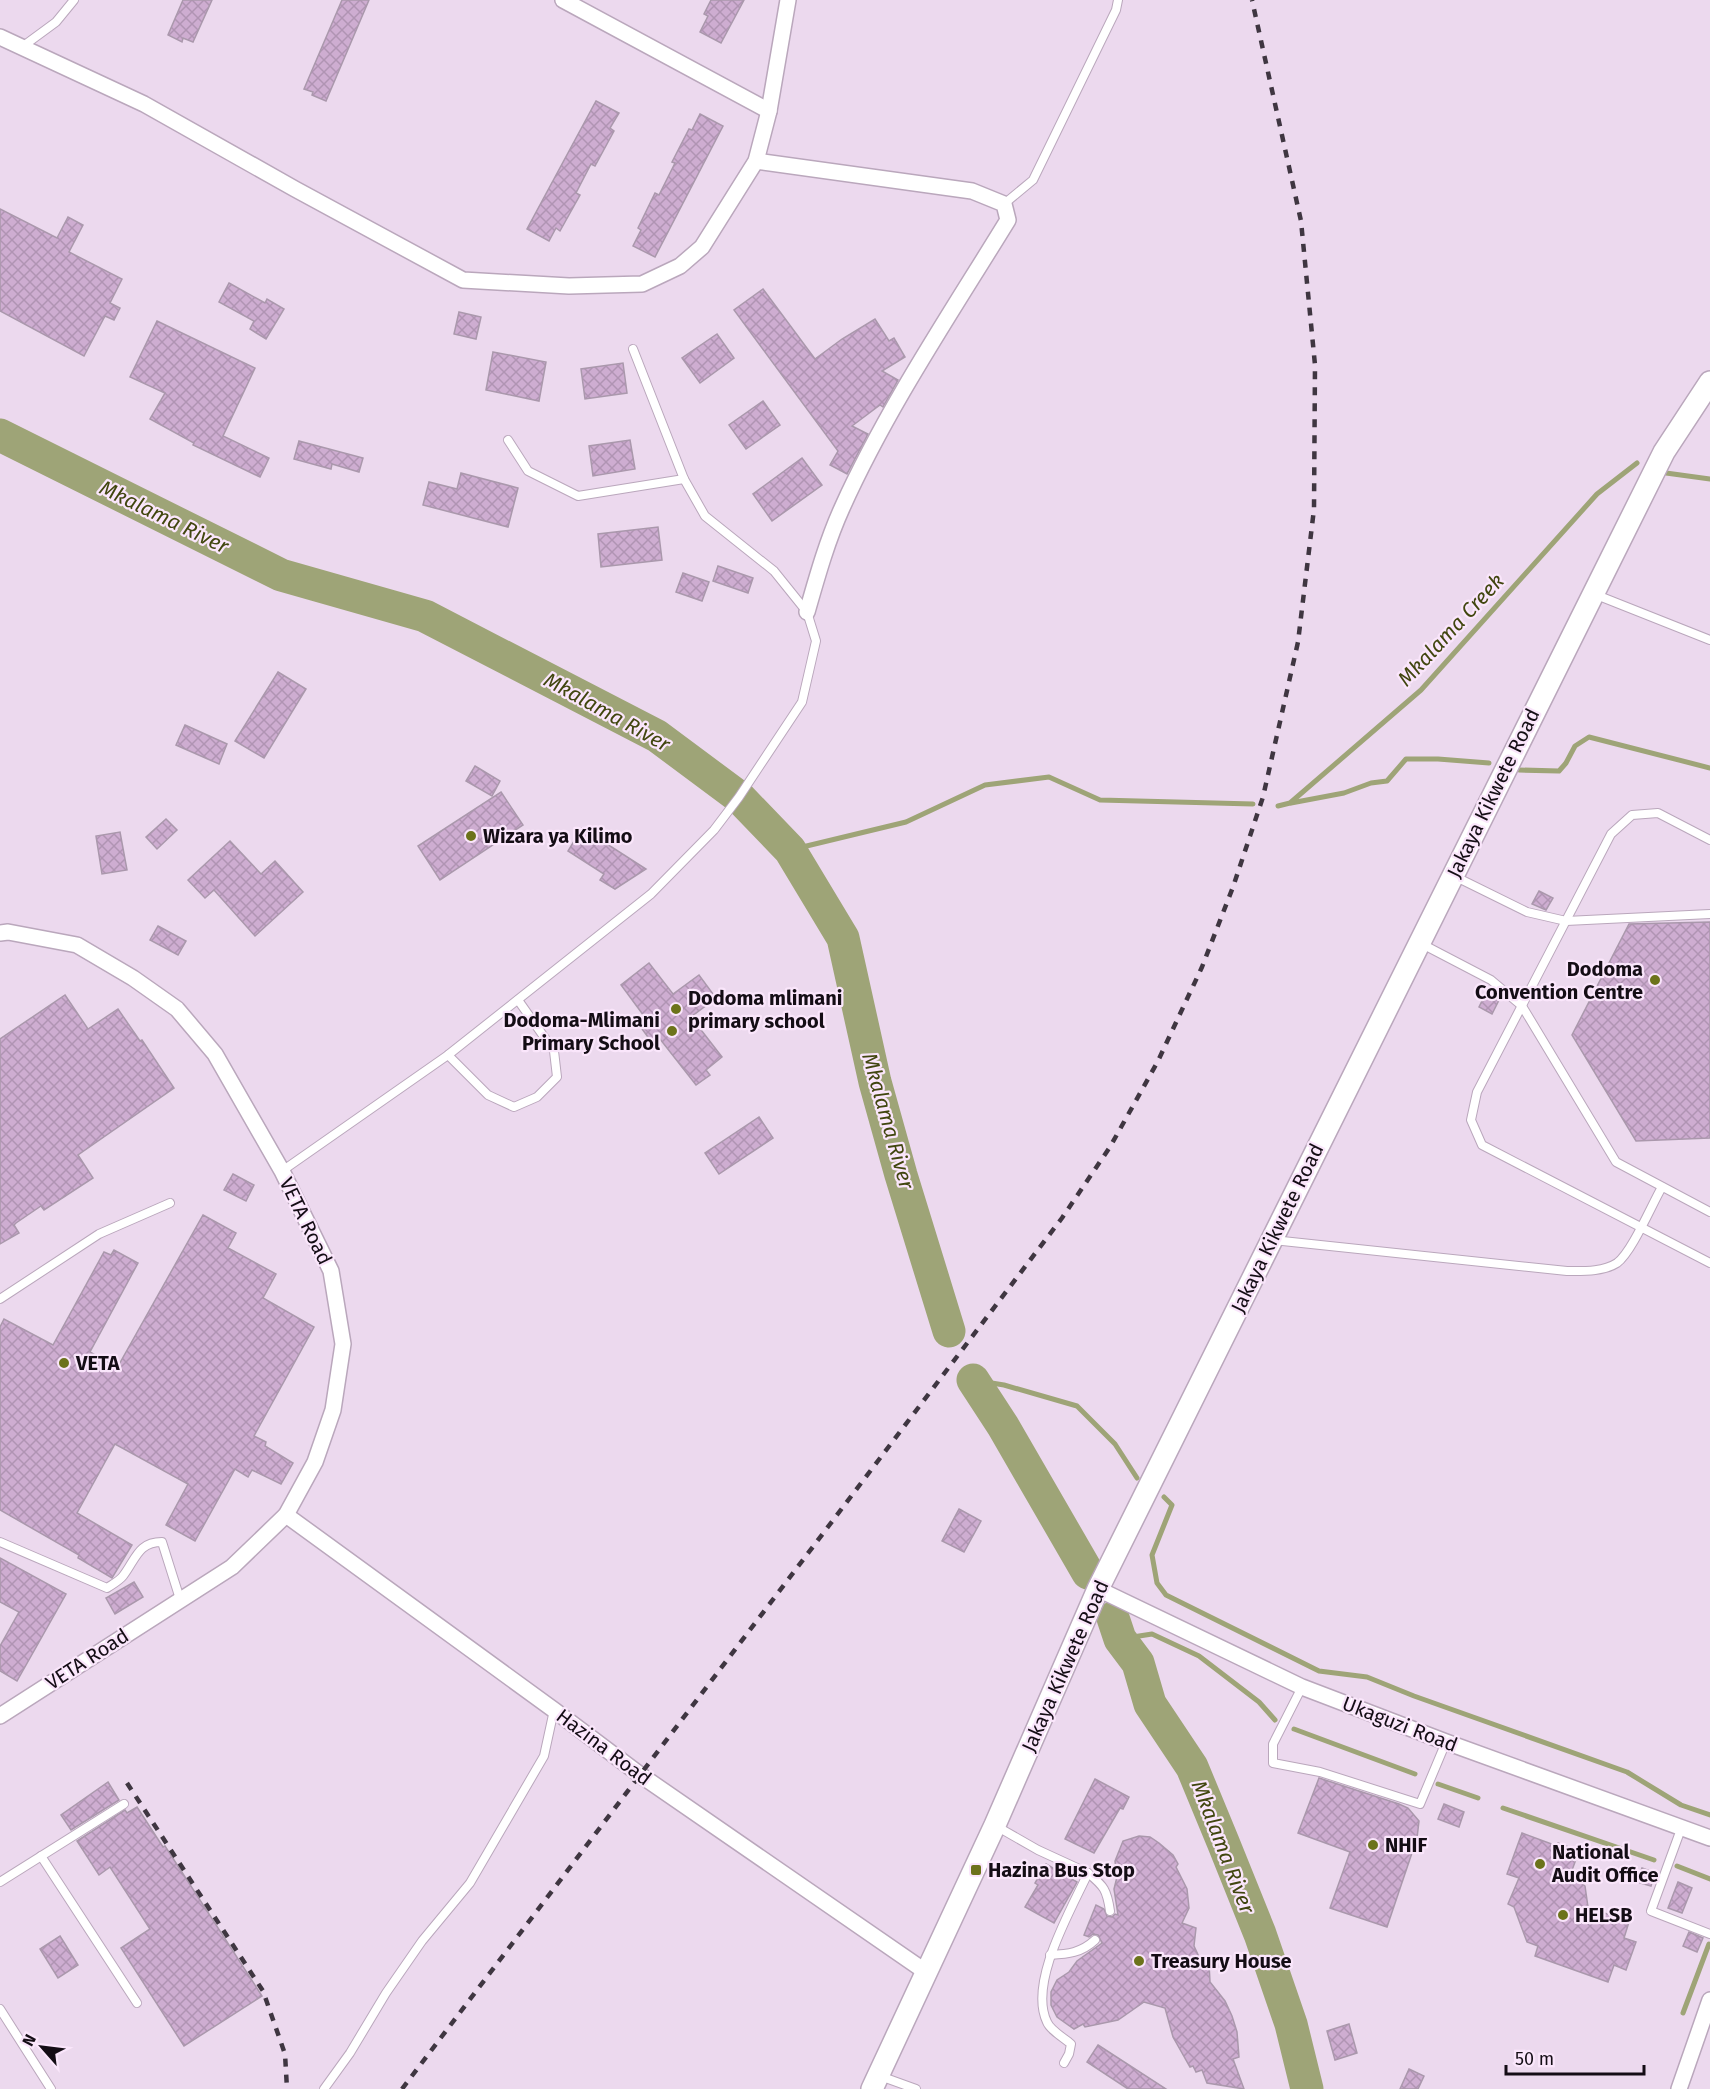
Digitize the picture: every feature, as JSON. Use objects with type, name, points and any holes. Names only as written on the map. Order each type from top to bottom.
[{"type":"main road","name":"Jakaya Kikwete Road","points":[[876,2082],[995,1825],[1098,1588],[1664,452],[1710,382]]},
{"type":"street","points":[[563,0],[769,111]]},
{"type":"street","points":[[0,37],[144,104],[305,195],[464,280],[569,286],[642,284],[680,266],[702,247],[756,161],[769,111],[788,0]]},
{"type":"street","points":[[756,161],[972,191],[1005,204],[1008,220],[881,429],[841,509],[821,563],[807,612]]},
{"type":"street","name":"VETA Road","points":[[0,933],[8,932],[77,945],[133,978],[177,1009],[215,1054],[282,1171],[330,1271],[343,1344],[333,1410],[315,1462],[286,1515],[232,1567],[0,1716]]},
{"type":"street","name":"Hazina Road","points":[[286,1515],[639,1774],[926,1972]]},
{"type":"street","name":"Ukaguzi Road","points":[[1098,1588],[1302,1687],[1710,1838]]},
{"type":"street","points":[[1679,2089],[1710,2000]]},
{"type":"lane","points":[[22,47],[56,22],[74,0]]},
{"type":"lane","points":[[1005,204],[1033,180],[1116,10],[1118,0]]},
{"type":"lane","points":[[282,1171],[448,1055],[651,894],[714,830],[739,797],[802,702],[816,641],[807,612],[774,571],[705,516],[684,479],[633,349]]},
{"type":"lane","points":[[508,440],[528,471],[578,496],[684,479]]},
{"type":"lane","points":[[1592,594],[1710,640]]},
{"type":"lane","points":[[1710,840],[1658,813],[1632,815],[1611,834],[1477,1092],[1471,1120],[1482,1145],[1710,1263]]},
{"type":"lane","points":[[1453,875],[1527,912],[1566,921],[1710,914]]},
{"type":"lane","points":[[1419,942],[1491,980],[1522,1006],[1616,1162],[1710,1212]]},
{"type":"lane","points":[[448,1055],[488,1095],[514,1107],[537,1097],[556,1077],[554,1051],[518,1000]]},
{"type":"lane","points":[[1272,1239],[1567,1271],[1594,1271],[1617,1263],[1630,1247],[1662,1186]]},
{"type":"lane","points":[[0,1299],[99,1234],[170,1203]]},
{"type":"lane","points":[[0,1542],[107,1588],[121,1578],[142,1548],[150,1542],[162,1542],[180,1599]]},
{"type":"lane","points":[[1302,1687],[1274,1744],[1273,1763],[1320,1772],[1420,1804],[1446,1742]]},
{"type":"lane","points":[[324,2089],[351,2053],[386,1993],[422,1941],[476,1874],[544,1756],[554,1710]]},
{"type":"lane","points":[[0,1882],[124,1804]]},
{"type":"lane","points":[[995,1825],[1038,1850],[1088,1873],[1103,1884],[1110,1911]]},
{"type":"lane","points":[[1681,1829],[1651,1911],[1710,1934]]},
{"type":"lane","points":[[41,1856],[137,2003]]},
{"type":"lane","points":[[1064,2063],[1071,2044],[1047,2024],[1041,2003],[1050,1955],[1088,1873]]},
{"type":"lane","points":[[1050,1955],[1073,1953],[1086,1949],[1095,1940]]},
{"type":"lane","points":[[0,2009],[51,2089]]},
{"type":"lane","points":[[876,2082],[916,2089]]},
{"type":"building","points":[[183,0],[212,0],[193,42],[183,38],[182,42],[168,35]]},
{"type":"building","points":[[342,0],[369,0],[326,101],[304,89]]},
{"type":"building","points":[[711,0],[744,0],[721,43],[700,32],[708,16],[704,14]]},
{"type":"building","points":[[596,101],[619,113],[610,128],[614,131],[595,166],[591,164],[576,193],[580,195],[560,231],[556,228],[549,241],[527,229]]},
{"type":"building","points":[[700,114],[723,126],[655,257],[633,246],[641,230],[638,228],[655,193],[659,195],[675,163],[672,162],[689,129],[692,130]]},
{"type":"building","points":[[0,209],[57,238],[68,217],[83,225],[69,252],[122,279],[110,303],[120,308],[114,320],[105,316],[84,356],[0,311]]},
{"type":"building","points":[[229,283],[265,303],[267,299],[284,309],[266,339],[250,329],[254,321],[219,302]]},
{"type":"building","points":[[763,289],[815,359],[875,319],[889,341],[894,338],[905,357],[882,371],[898,380],[883,407],[880,405],[852,426],[868,434],[847,474],[830,465],[838,451],[734,310]]},
{"type":"building","points":[[459,312],[481,317],[476,339],[454,334]]},
{"type":"building","points":[[157,321],[255,368],[223,436],[269,458],[260,477],[193,445],[194,443],[150,419],[165,393],[130,377]]},
{"type":"building","points":[[717,334],[734,358],[700,383],[682,358]]},
{"type":"building","points":[[493,352],[546,362],[539,401],[486,390]]},
{"type":"building","points":[[623,363],[627,393],[585,399],[581,369]]},
{"type":"building","points":[[763,401],[780,425],[746,449],[729,425]]},
{"type":"building","points":[[630,440],[635,469],[593,476],[589,446]]},
{"type":"building","points":[[299,441],[363,458],[359,472],[332,464],[331,469],[294,459]]},
{"type":"building","points":[[802,458],[822,485],[772,521],[753,494]]},
{"type":"building","points":[[461,473],[518,488],[508,527],[423,505],[429,482],[457,489]]},
{"type":"building","points":[[658,527],[662,560],[601,567],[598,534]]},
{"type":"building","points":[[718,566],[753,578],[748,593],[713,581]]},
{"type":"building","points":[[683,573],[709,582],[702,601],[676,592]]},
{"type":"building","points":[[278,672],[306,689],[264,758],[235,741]]},
{"type":"building","points":[[185,725],[227,744],[219,764],[176,745]]},
{"type":"building","points":[[475,766],[500,781],[492,796],[466,781]]},
{"type":"building","name":"Wizara ya Kilimo","points":[[501,792],[523,825],[440,880],[418,846]]},
{"type":"building","points":[[166,819],[177,830],[157,849],[146,837]]},
{"type":"building","points":[[582,828],[646,869],[615,889],[600,880],[604,874],[568,851]]},
{"type":"building","points":[[120,832],[127,870],[102,874],[96,836]]},
{"type":"building","points":[[230,841],[261,874],[275,861],[303,892],[255,936],[214,890],[205,898],[188,880]]},
{"type":"building","points":[[1539,891],[1553,898],[1546,910],[1532,904]]},
{"type":"building","name":"Dodoma Convention Centre","points":[[1710,922],[1710,1138],[1636,1141],[1572,1035],[1629,924]]},
{"type":"building","points":[[158,926],[186,941],[178,955],[150,940]]},
{"type":"building","name":"Dodoma-Mlimani Primary School","points":[[649,963],[673,994],[699,975],[716,998],[691,1017],[722,1057],[706,1070],[710,1075],[696,1085],[660,1039],[653,1044],[637,1022],[644,1016],[621,985]]},
{"type":"building","points":[[1486,993],[1499,1000],[1492,1014],[1479,1007]]},
{"type":"building","points":[[65,995],[88,1029],[118,1009],[174,1088],[78,1155],[93,1178],[44,1210],[41,1206],[16,1223],[14,1225],[19,1233],[0,1244],[0,1039]]},
{"type":"building","points":[[759,1117],[773,1138],[719,1174],[705,1153]]},
{"type":"building","points":[[233,1174],[254,1185],[246,1201],[224,1190]]},
{"type":"building","points":[[203,1215],[236,1233],[228,1248],[276,1274],[263,1298],[314,1327],[254,1436],[266,1442],[265,1446],[293,1463],[281,1484],[252,1470],[248,1477],[235,1469],[195,1541],[166,1525],[188,1484],[115,1444],[77,1513],[132,1545],[112,1578],[78,1558],[79,1555],[0,1510],[0,1327],[4,1319],[53,1345],[104,1252],[111,1255],[114,1250],[138,1263],[90,1352],[117,1368]]},
{"type":"building","points":[[959,1509],[981,1521],[964,1552],[942,1541]]},
{"type":"building","points":[[0,1558],[66,1594],[17,1681],[0,1671],[0,1646],[19,1612],[0,1602]]},
{"type":"building","points":[[134,1582],[143,1597],[115,1614],[106,1598]]},
{"type":"building","name":"NHIF","points":[[1319,1778],[1399,1804],[1408,1808],[1419,1821],[1417,1838],[1387,1927],[1330,1908],[1350,1852],[1298,1833]]},
{"type":"building","points":[[1095,1779],[1129,1797],[1123,1809],[1120,1808],[1094,1853],[1065,1839]]},
{"type":"building","points":[[108,1782],[119,1800],[71,1830],[61,1815]]},
{"type":"building","points":[[1444,1804],[1464,1812],[1459,1827],[1438,1819]]},
{"type":"building","points":[[137,1807],[163,1847],[165,1846],[262,1996],[184,2046],[121,1948],[150,1929],[110,1867],[99,1875],[77,1841],[125,1810],[127,1813]]},
{"type":"building","name":"HELSB","points":[[1522,1833],[1557,1846],[1558,1843],[1579,1851],[1571,1873],[1585,1886],[1588,1907],[1629,1922],[1624,1938],[1636,1942],[1626,1970],[1614,1965],[1608,1982],[1535,1956],[1538,1946],[1527,1942],[1514,1907],[1508,1904],[1519,1878],[1507,1874]]},
{"type":"building","name":"Treasury House","points":[[1139,1836],[1150,1837],[1159,1843],[1173,1855],[1178,1864],[1176,1867],[1187,1889],[1189,1908],[1182,1923],[1196,1928],[1194,1946],[1200,1959],[1209,1963],[1210,1982],[1225,2001],[1232,2016],[1237,2032],[1239,2057],[1233,2059],[1244,2089],[1207,2083],[1202,2070],[1196,2072],[1193,2066],[1190,2067],[1173,2037],[1165,2008],[1144,2002],[1118,2020],[1085,2027],[1083,2024],[1074,2029],[1057,2017],[1051,2005],[1051,1992],[1057,1980],[1069,1972],[1077,1961],[1102,1943],[1098,1935],[1093,1934],[1089,1937],[1084,1935],[1096,1905],[1104,1909],[1107,1916],[1118,1915],[1114,1889],[1117,1877],[1115,1861],[1123,1841]]},
{"type":"building","points":[[1046,1864],[1077,1882],[1054,1923],[1025,1907],[1038,1885],[1035,1883]]},
{"type":"building","points":[[1642,1868],[1655,1873],[1651,1886],[1637,1882]]},
{"type":"building","points":[[1678,1882],[1692,1888],[1682,1913],[1668,1908]]},
{"type":"building","points":[[1689,1932],[1703,1938],[1697,1952],[1683,1946]]},
{"type":"building","points":[[60,1936],[78,1965],[58,1978],[40,1949]]},
{"type":"building","points":[[1349,2024],[1357,2053],[1335,2060],[1327,2031]]},
{"type":"building","points":[[1098,2045],[1166,2089],[1128,2089],[1087,2062]]},
{"type":"building","points":[[1409,2069],[1424,2076],[1418,2089],[1400,2089]]},
{"type":"waterway","name":"Mkalama River","points":[[0,435],[281,575],[425,616],[657,736],[739,797],[790,850],[843,938],[875,1082],[949,1331]]},
{"type":"waterway","name":"Mkalama Creek","points":[[1278,806],[1290,803],[1421,690],[1597,494],[1637,463]]},
{"type":"waterway","name":"Mkalama Creek","points":[[1666,473],[1710,479]]},
{"type":"waterway","points":[[1519,770],[1559,771],[1575,746],[1589,737],[1710,768]]},
{"type":"waterway","points":[[1291,803],[1344,793],[1371,783],[1387,781],[1406,759],[1489,763]]},
{"type":"waterway","name":"Mkalama Creek","points":[[790,850],[906,822],[985,785],[1049,777],[1100,800],[1253,804]]},
{"type":"waterway","points":[[973,1380],[1004,1385],[1077,1406],[1115,1444],[1137,1478]]},
{"type":"waterway","name":"Mkalama River","points":[[973,1380],[1003,1426],[1088,1573]]},
{"type":"waterway","points":[[1164,1497],[1172,1505],[1152,1555],[1157,1583],[1166,1595],[1319,1671],[1367,1677],[1627,1772],[1681,1805],[1710,1815]]},
{"type":"waterway","name":"Mkalama River","points":[[1113,1618],[1120,1639],[1138,1663],[1150,1704],[1192,1767],[1223,1842],[1260,1934],[1291,2024],[1307,2089]]},
{"type":"waterway","points":[[1120,1639],[1152,1634],[1199,1656],[1259,1702],[1275,1720]]},
{"type":"waterway","points":[[1294,1729],[1415,1774]]},
{"type":"waterway","points":[[1438,1784],[1478,1798]]},
{"type":"waterway","points":[[1503,1808],[1654,1860]]},
{"type":"waterway","points":[[1677,1866],[1710,1879]]},
{"type":"waterway","points":[[1683,2013],[1709,1944]]},
{"type":"railway","points":[[402,2089],[1062,1218],[1110,1147],[1158,1061],[1202,967],[1233,887],[1263,797],[1298,642],[1314,509],[1315,365],[1301,221],[1252,0]]},
{"type":"railway","points":[[127,1783],[263,1991],[285,2054],[287,2089]]},
{"type":"place","name":"Wizara ya Kilimo","points":[[471,836]]},
{"type":"place","name":"Dodoma Convention Centre","points":[[1655,980]]},
{"type":"place","name":"Dodoma mlimani primary school","points":[[676,1009]]},
{"type":"place","name":"Dodoma-Mlimani Primary School","points":[[672,1031]]},
{"type":"place","name":"VETA","points":[[64,1363]]},
{"type":"place","name":"NHIF","points":[[1373,1845]]},
{"type":"place","name":"National Audit Office","points":[[1540,1864]]},
{"type":"place","name":"Hazina Bus Stop","points":[[976,1870]]},
{"type":"place","name":"HELSB","points":[[1563,1915]]},
{"type":"place","name":"Treasury House","points":[[1139,1961]]}]
